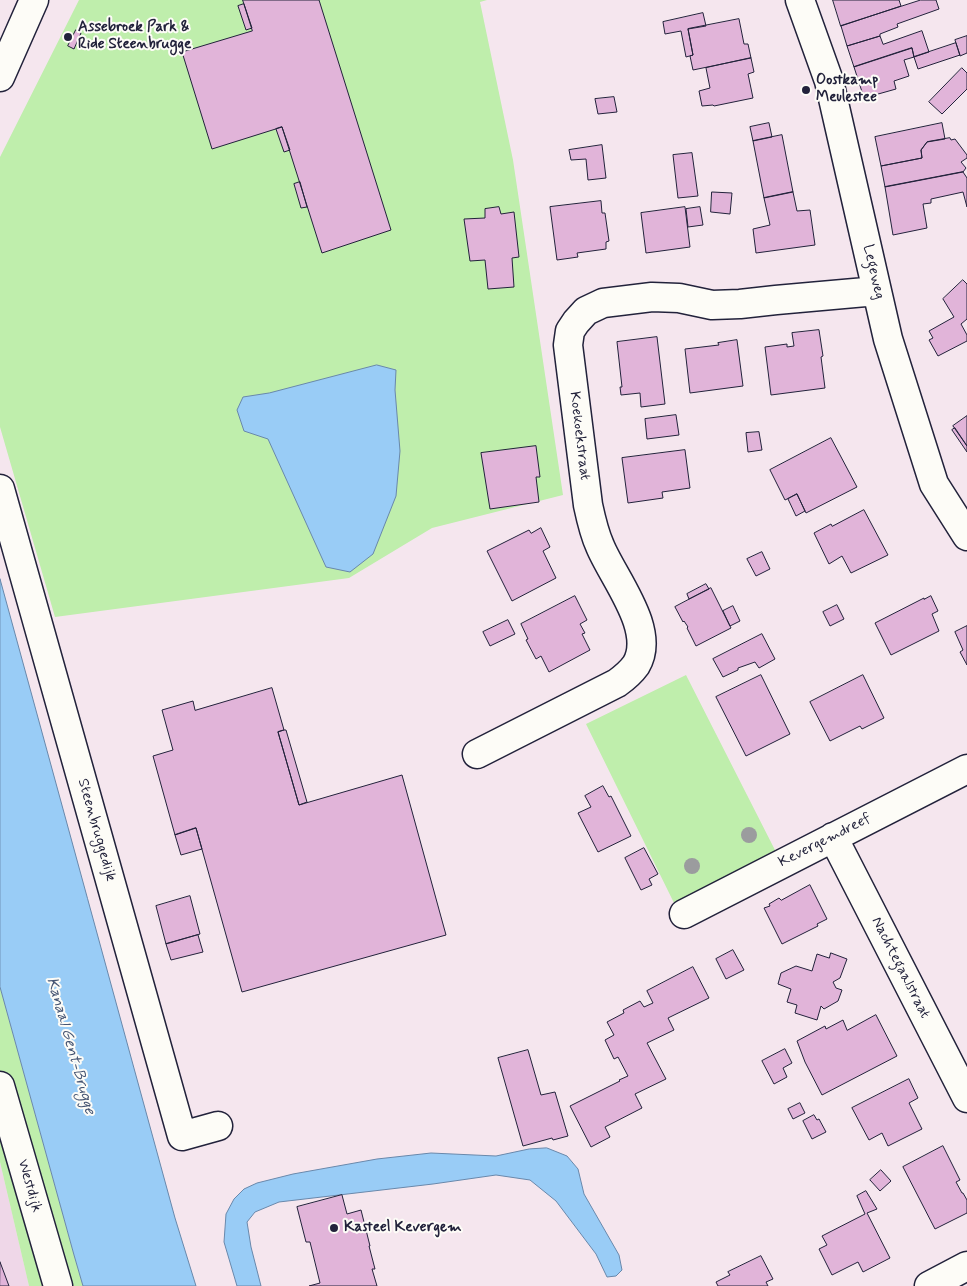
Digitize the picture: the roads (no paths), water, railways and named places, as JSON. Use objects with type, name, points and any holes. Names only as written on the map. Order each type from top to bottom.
[{"type":"street","points":[[0,77],[34,0]]},
{"type":"street","name":"Legeweg","points":[[800,0],[829,81],[888,338],[934,484],[967,536]]},
{"type":"street","name":"Koekoekstraat","points":[[477,754],[616,683],[636,666],[640,655],[642,642],[640,626],[600,546],[592,525],[588,505],[568,345],[570,330],[576,322],[586,311],[603,303],[652,297],[679,298],[712,305],[877,291]]},
{"type":"street","name":"Steenbruggedijk","points":[[0,489],[182,1136],[218,1126]]},
{"type":"street","name":"Kevergemdreef","points":[[684,914],[967,769]]},
{"type":"street","name":"Nachtegaalstraat","points":[[833,837],[967,1098]]},
{"type":"street","name":"Westdijk","points":[[0,1086],[58,1286]]},
{"type":"street","points":[[929,1286],[967,1266]]},
{"type":"water","points":[[377,365],[396,370],[395,390],[400,451],[396,496],[373,554],[350,572],[326,567],[268,439],[244,431],[237,410],[243,397],[269,393]]},
{"type":"water","name":"Kanaal Gent-Brugge","points":[[0,579],[175,1218],[196,1286],[83,1286],[74,1255],[0,987]]},
{"type":"water","points":[[547,1148],[567,1156],[578,1169],[584,1194],[619,1255],[622,1270],[616,1276],[607,1277],[596,1254],[556,1201],[530,1180],[496,1175],[279,1202],[255,1212],[247,1222],[261,1286],[237,1286],[224,1242],[226,1214],[234,1199],[244,1189],[257,1183],[293,1174],[377,1159],[431,1153],[496,1156],[529,1149]]},
{"type":"place","name":"Assebroek Park & Ride Steenbrugge","points":[[68,37]]},
{"type":"place","name":"Oostkamp Meulestee","points":[[806,90]]},
{"type":"place","name":"Kasteel Kevergem","points":[[334,1228]]}]
